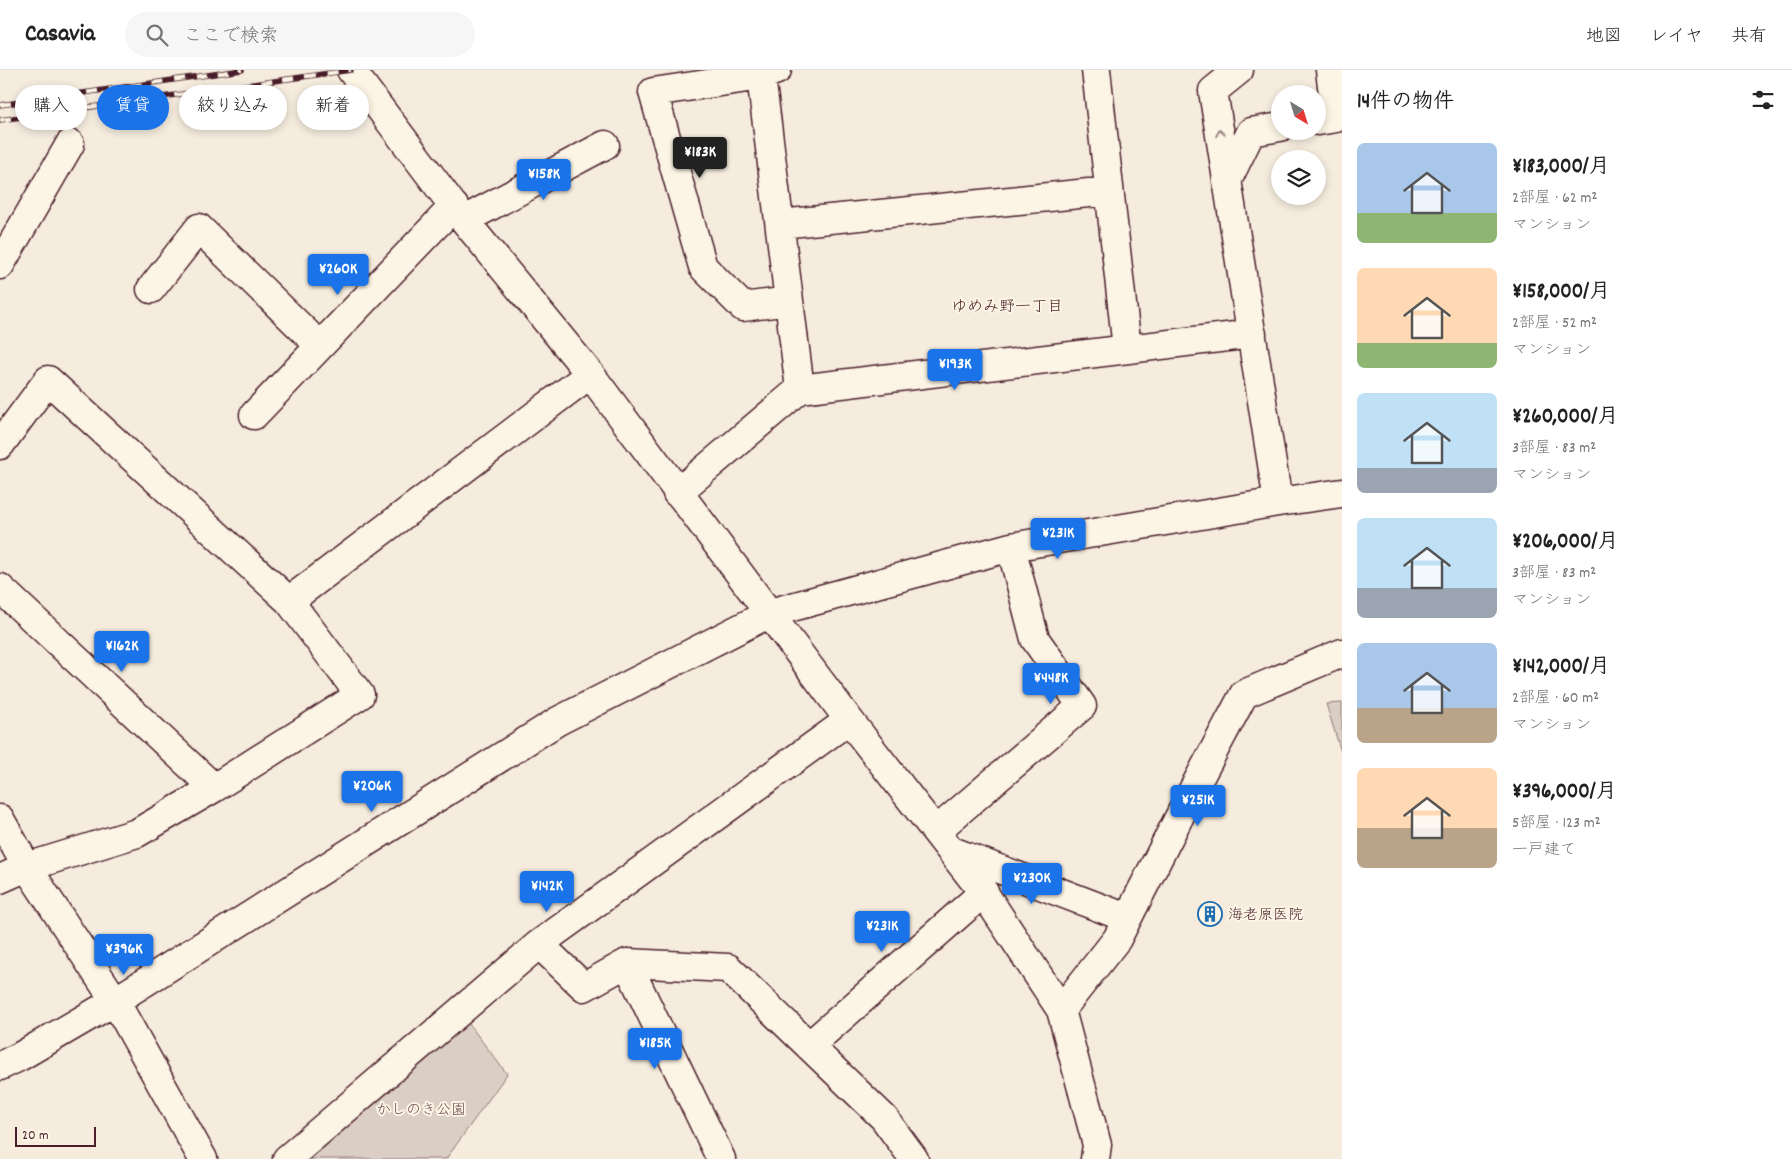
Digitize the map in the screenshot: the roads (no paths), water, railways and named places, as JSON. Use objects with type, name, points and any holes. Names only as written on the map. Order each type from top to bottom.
[{"type":"street","points":[[351,70],[459,213],[590,374],[677,493],[770,613],[849,720],[984,892],[1061,1010],[1097,1145],[1095,1159]]},
{"type":"street","points":[[1096,70],[1127,349]]},
{"type":"street","points":[[1239,70],[1213,91],[1278,502]]},
{"type":"street","points":[[1326,120],[1336,118],[1330,70]]},
{"type":"street","points":[[790,301],[743,307],[704,267],[653,92],[769,73],[780,224],[790,301],[800,388]]},
{"type":"street","points":[[1227,181],[1251,132],[1271,129]]},
{"type":"street","points":[[0,264],[70,144]]},
{"type":"street","points":[[254,415],[320,346],[459,213],[604,145]]},
{"type":"street","points":[[780,224],[1109,192]]},
{"type":"street","points":[[151,289],[199,228],[320,346]]},
{"type":"street","points":[[677,493],[800,388],[1252,334]]},
{"type":"street","points":[[289,601],[590,374]]},
{"type":"street","points":[[0,445],[48,380],[289,601],[360,695],[214,788],[137,833],[27,867],[0,879]]},
{"type":"street","points":[[0,1066],[19,1057],[115,1001],[558,720],[770,613],[1011,546],[1342,493]]},
{"type":"street","points":[[944,841],[1082,706],[1035,639],[1011,546]]},
{"type":"street","points":[[0,588],[214,788]]},
{"type":"street","points":[[1061,1010],[1117,939],[1244,694],[1342,653]]},
{"type":"street","points":[[287,1159],[539,944],[849,720]]},
{"type":"street","points":[[0,818],[27,867],[115,1001],[203,1159]]},
{"type":"street","points":[[944,841],[1127,918]]},
{"type":"street","points":[[809,1046],[984,892]]},
{"type":"street","points":[[539,944],[584,987],[627,963],[728,968],[884,1118],[914,1159]]},
{"type":"street","points":[[627,963],[721,1159]]},
{"type":"railway","points":[[0,105],[242,70]]},
{"type":"railway","points":[[0,120],[351,70]]},
{"type":"place","name":"海老原医院","points":[[1210,914]]},
{"type":"district","name":"ゆめみ野一丁目","points":[[1007,305]]},
{"type":"park label","name":"かしのき公園","points":[[421,1109]]}]
